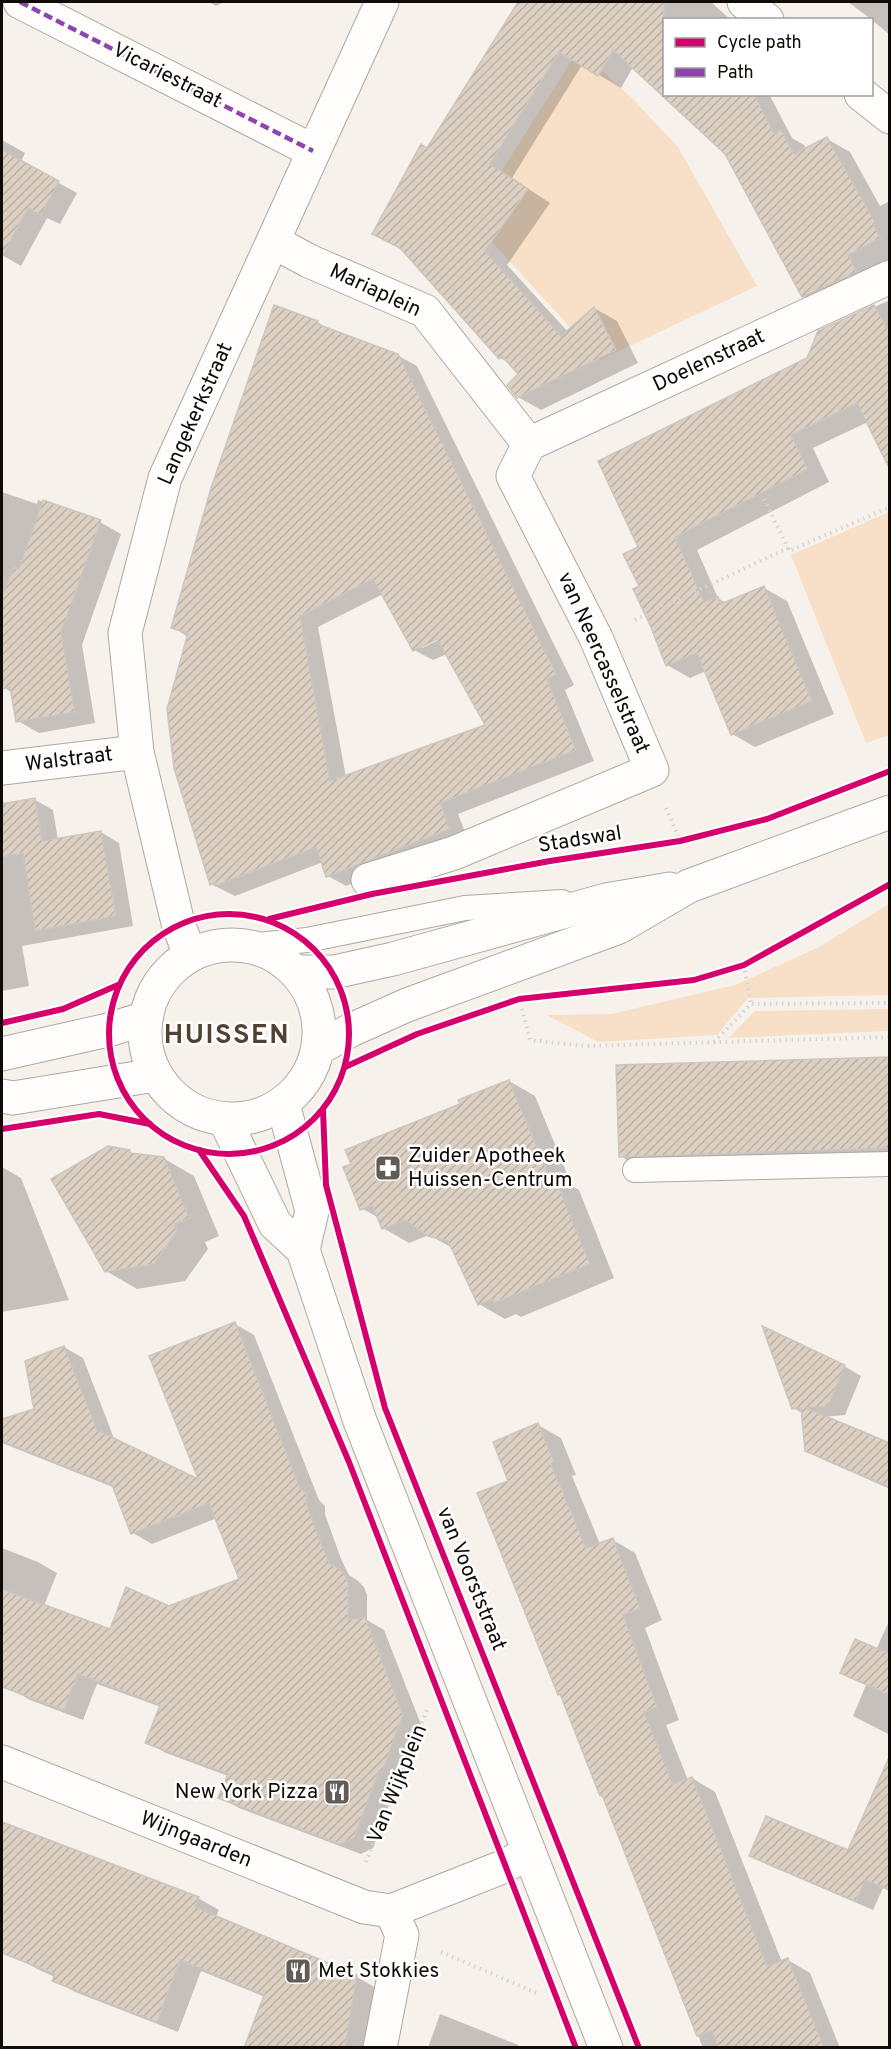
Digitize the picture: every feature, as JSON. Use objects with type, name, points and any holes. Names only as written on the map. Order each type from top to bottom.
[{"type":"street","name":"Vicariestraat","points":[[20,2],[313,151]]},
{"type":"street","name":"Langekerkstraat","points":[[190,955],[178,923],[137,752],[125,633],[165,478],[382,2]]},
{"type":"street","points":[[744,2],[764,18]]},
{"type":"street","points":[[864,96],[890,117]]},
{"type":"street","name":"Mariaplein","points":[[274,242],[309,261],[425,311],[529,444]]},
{"type":"street","name":"Doelenstraat","points":[[529,444],[890,277]]},
{"type":"street","name":"van Neercasselstraat","points":[[368,880],[454,853],[652,770],[596,638],[513,476],[529,444]]},
{"type":"street","name":"Walstraat","points":[[2,768],[137,752]]},
{"type":"street","points":[[319,1048],[351,1030],[407,1005],[619,927],[689,886],[890,812]]},
{"type":"street","points":[[296,972],[334,972],[393,959],[606,900],[689,886]]},
{"type":"street","points":[[217,946],[246,946],[273,955],[296,972],[308,989],[316,1007],[319,1048],[307,1079],[283,1104],[256,1117],[225,1120],[197,1113],[173,1097],[155,1075],[144,1038],[146,1018],[159,985],[169,971],[190,955],[217,946]]},
{"type":"street","points":[[2,1054],[108,1030],[146,1018]]},
{"type":"street","points":[[2,1096],[13,1098],[155,1075]]},
{"type":"street","points":[[283,1104],[312,1211],[303,1250]]},
{"type":"street","points":[[225,1120],[275,1224],[303,1250],[360,1421],[606,2048]]},
{"type":"street","name":"Wijngaarden","points":[[2,1762],[364,1907],[396,1923]]},
{"type":"street","points":[[380,2048],[396,1923],[529,1851]]},
{"type":"lane","points":[[246,946],[306,940],[465,908],[606,900]]},
{"type":"lane","points":[[635,1170],[890,1164]]},
{"type":"path","points":[[764,499],[789,551],[890,507]]},
{"type":"path","points":[[596,638],[788,548]]},
{"type":"path","points":[[669,842],[691,838]]},
{"type":"path","points":[[734,968],[754,959]]},
{"type":"path","points":[[744,965],[751,1004]]},
{"type":"path","points":[[519,999],[530,1040],[586,1047],[890,1037]]},
{"type":"path","points":[[714,1042],[751,1004],[890,1003]]},
{"type":"path","points":[[396,1923],[548,1998]]},
{"type":"shaded area","points":[[579,49],[632,98],[678,147],[757,286],[600,360],[471,219]]},
{"type":"shaded area","points":[[889,512],[889,735],[866,743],[791,555]]},
{"type":"shaded area","points":[[889,904],[889,995],[748,998],[717,1035],[598,1042],[547,1015],[611,1014],[735,985],[819,947]]},
{"type":"shaded area","points":[[889,1009],[889,1031],[728,1038],[755,1011]]},
{"type":"building","points":[[518,2],[664,2],[663,96],[755,96],[774,134],[781,130],[794,154],[827,137],[876,224],[873,225],[881,238],[848,255],[857,272],[802,297],[725,154],[613,50],[598,76],[559,52],[490,164],[528,189],[485,251],[561,336],[594,307],[616,350],[517,398],[507,385],[518,374],[502,356],[499,359],[400,248],[372,234],[421,144],[427,148]]},
{"type":"building","points":[[2,150],[59,181],[41,215],[28,208],[2,257]]},
{"type":"building","points":[[274,305],[318,321],[317,324],[398,354],[556,674],[547,679],[576,750],[440,803],[450,829],[326,877],[316,847],[215,886],[214,883],[210,885],[174,768],[167,709],[188,633],[171,628],[211,488]],"holes":[[[373,579],[413,651],[437,639],[485,725],[330,781],[300,616]]]},
{"type":"building","points":[[874,305],[890,333],[890,470],[857,403],[791,435],[808,469],[675,537],[704,602],[718,597],[721,604],[764,586],[812,701],[731,735],[697,653],[666,666],[633,589],[639,586],[623,554],[638,547],[598,461],[807,358],[818,331]]},
{"type":"building","points":[[43,500],[101,520],[61,633],[75,712],[16,722],[10,687],[2,689],[2,596],[14,567],[19,569]]},
{"type":"building","points":[[35,798],[42,841],[101,831],[116,916],[35,931],[23,853],[2,857],[2,804]]},
{"type":"building","points":[[890,1057],[890,1148],[619,1157],[616,1065]]},
{"type":"building","points":[[509,1080],[549,1176],[553,1173],[590,1264],[494,1303],[493,1299],[478,1305],[448,1241],[428,1236],[405,1220],[382,1229],[372,1205],[360,1210],[343,1167],[351,1164],[345,1150],[460,1104],[458,1100]]},
{"type":"building","points":[[108,1146],[130,1150],[130,1153],[164,1157],[189,1218],[175,1224],[177,1231],[154,1264],[105,1272],[51,1179]]},
{"type":"building","points":[[235,1322],[300,1488],[307,1494],[306,1502],[322,1546],[330,1564],[339,1568],[345,1575],[348,1583],[348,1620],[365,1617],[403,1715],[382,1772],[379,1770],[354,1838],[340,1844],[218,1798],[228,1774],[145,1743],[160,1705],[78,1674],[64,1710],[2,1687],[2,1589],[110,1629],[126,1587],[169,1606],[239,1579],[209,1503],[131,1534],[112,1485],[2,1441],[2,1419],[34,1409],[25,1361],[64,1346],[97,1430],[198,1479],[149,1356]]},
{"type":"building","points":[[762,1326],[845,1365],[828,1406],[806,1408],[890,1443],[890,1487],[805,1451],[801,1408],[792,1409]]},
{"type":"building","points":[[538,1423],[554,1462],[551,1464],[586,1548],[613,1538],[640,1608],[623,1615],[657,1707],[644,1712],[673,1784],[692,1777],[767,1966],[788,1958],[824,2048],[718,2048],[712,2030],[697,2036],[602,1795],[600,1796],[560,1694],[558,1695],[477,1493],[508,1481],[493,1442]]},
{"type":"building","points":[[855,1639],[890,1654],[890,1695],[840,1673]]},
{"type":"building","points":[[890,1755],[890,1890],[865,1880],[856,1901],[749,1856],[766,1816],[848,1850]]},
{"type":"building","points":[[2,1822],[199,1897],[195,1907],[357,1975],[345,2048],[244,2048],[264,1995],[180,1960],[157,2022],[52,1981],[55,1974],[2,1953]]},
{"type":"marked path","points":[[20,2],[313,151]]},
{"type":"cycle path","name":"Stadswal","points":[[269,919],[372,894],[550,861],[680,841],[767,819],[890,771]]},
{"type":"cycle path","points":[[345,1067],[417,1034],[519,999],[694,980],[744,965],[890,884]]},
{"type":"cycle path","points":[[217,914],[241,914],[264,919],[286,928],[314,949],[329,967],[340,988],[347,1011],[349,1034],[347,1057],[340,1080],[329,1101],[314,1119],[286,1140],[264,1149],[241,1154],[217,1154],[194,1149],[172,1140],[153,1127],[136,1110],[123,1091],[114,1069],[109,1046],[109,1022],[114,999],[123,977],[136,958],[153,941],[172,928],[194,919],[217,914]]},
{"type":"cycle path","points":[[2,1023],[63,1009],[118,985]]},
{"type":"cycle path","name":"van Voorststraat","points":[[323,1110],[326,1185],[385,1408],[639,2048]]},
{"type":"cycle path","points":[[2,1129],[99,1114],[150,1124]]},
{"type":"cycle path","points":[[199,1150],[244,1216],[349,1462],[576,2048]]},
{"type":"place","name":"Zuider Apotheek Huissen-Centrum","points":[[388,1168]]},
{"type":"place","name":"New York Pizza","points":[[337,1792]]},
{"type":"place","name":"Met Stokkies","points":[[298,1971]]},
{"type":"district","name":"HUISSEN","points":[[227,1036]]}]
